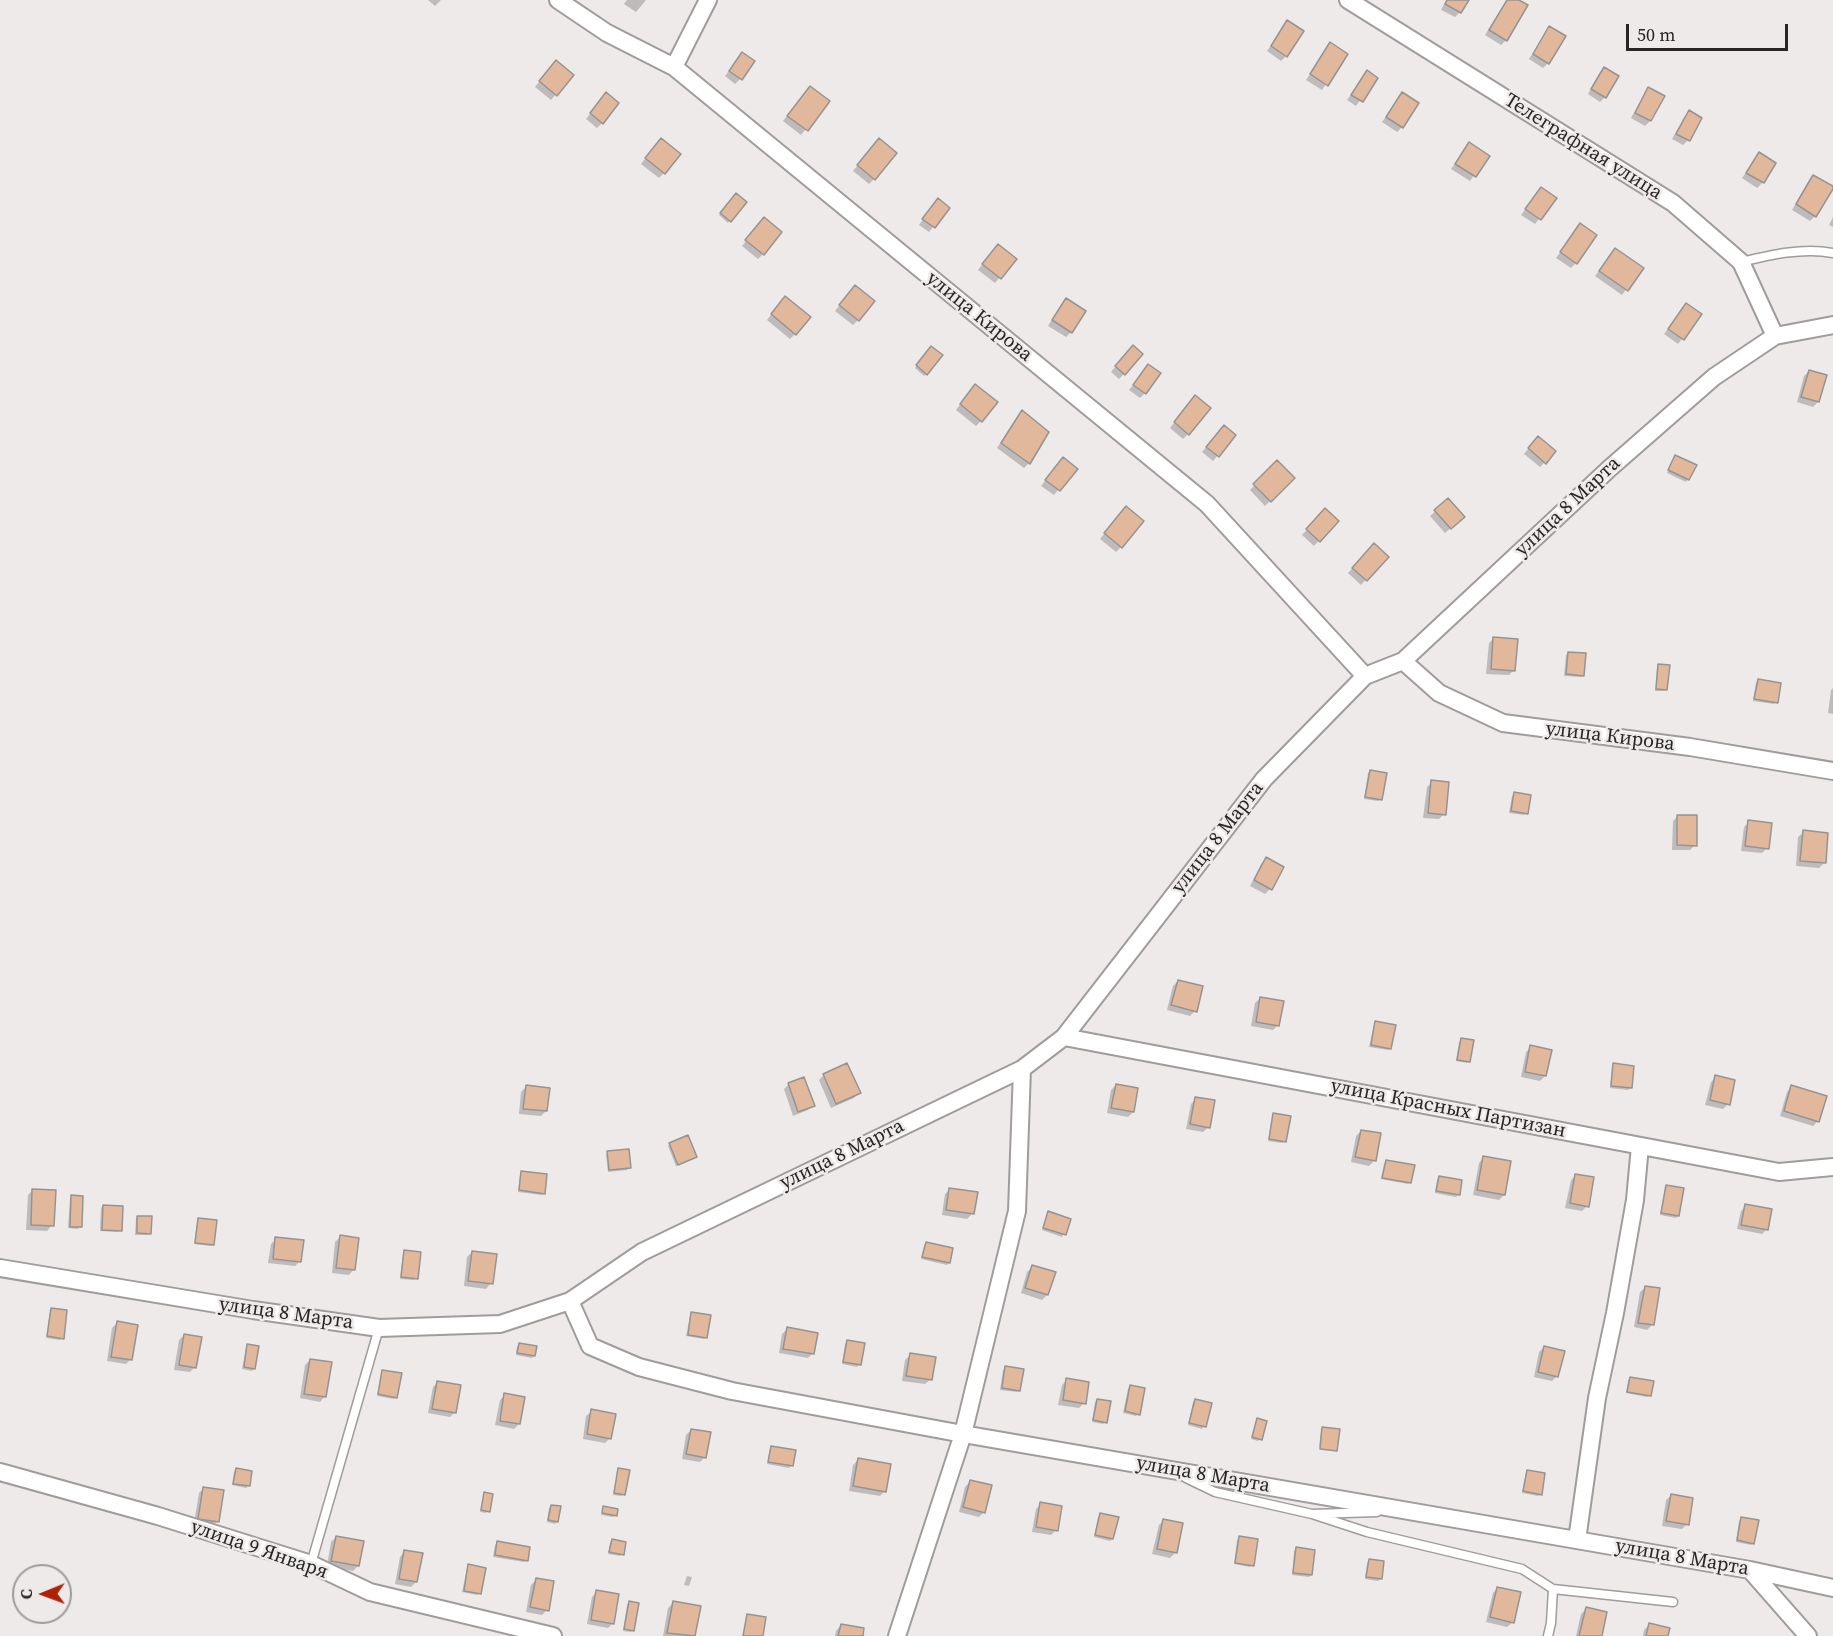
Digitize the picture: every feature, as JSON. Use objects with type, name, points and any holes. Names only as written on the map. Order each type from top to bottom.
[{"type":"street","name":"улица Кирова","points":[[558,0],[607,33],[674,67],[1207,504],[1365,676]]},
{"type":"street","points":[[674,67],[708,0]]},
{"type":"street","name":"Телеграфная улица","points":[[1348,0],[1673,204],[1741,262],[1775,336]]},
{"type":"street","name":"улица 8 Марта","points":[[0,1268],[253,1310],[379,1328],[500,1324],[570,1301],[642,1252],[1022,1069],[1064,1037],[1264,779],[1365,676],[1403,661],[1627,452],[1714,377],[1775,336],[1833,325]]},
{"type":"street","name":"улица Кирова","points":[[1403,661],[1439,693],[1503,723],[1690,747],[1833,771]]},
{"type":"street","name":"улица Красных Партизан","points":[[1064,1037],[1779,1172],[1833,1167]]},
{"type":"street","points":[[897,1636],[963,1434],[1017,1211],[1022,1069]]},
{"type":"street","points":[[1576,1540],[1597,1398],[1635,1200],[1640,1146]]},
{"type":"street","name":"улица 8 Марта","points":[[570,1301],[590,1346],[639,1367],[732,1390],[963,1434],[1750,1570],[1833,1588]]},
{"type":"street","name":"улица 9 Января","points":[[0,1472],[158,1516],[311,1564],[370,1592],[553,1636]]},
{"type":"street","points":[[1750,1570],[1809,1636]]},
{"type":"lane","points":[[1741,262],[1765,256],[1817,250],[1833,253]]},
{"type":"lane","points":[[311,1564],[379,1328]]},
{"type":"lane","points":[[1171,1470],[1215,1492],[1312,1514],[1367,1532],[1522,1569],[1553,1589],[1673,1602]]},
{"type":"lane","points":[[1312,1514],[1408,1511]]},
{"type":"lane","points":[[1548,1636],[1553,1589]]},
{"type":"building","points":[[1447,0],[1469,0],[1461,13],[1445,4]]},
{"type":"building","points":[[1507,0],[1519,0],[1528,5],[1507,41],[1489,30]]},
{"type":"building","points":[[1287,20],[1304,31],[1287,57],[1271,46]]},
{"type":"building","points":[[1549,26],[1566,36],[1549,64],[1533,54]]},
{"type":"building","points":[[1330,42],[1348,54],[1328,86],[1310,74]]},
{"type":"building","points":[[742,52],[755,61],[742,80],[729,71]]},
{"type":"building","points":[[556,60],[574,75],[557,96],[539,81]]},
{"type":"building","points":[[1604,67],[1619,76],[1606,98],[1591,89]]},
{"type":"building","points":[[1367,70],[1378,78],[1363,102],[1351,95]]},
{"type":"building","points":[[810,86],[830,101],[808,131],[787,116]]},
{"type":"building","points":[[1648,87],[1665,96],[1651,121],[1635,113]]},
{"type":"building","points":[[606,92],[619,103],[603,124],[590,113]]},
{"type":"building","points":[[1402,92],[1419,103],[1403,128],[1386,117]]},
{"type":"building","points":[[1689,110],[1702,118],[1690,141],[1676,134]]},
{"type":"building","points":[[661,138],[681,154],[665,174],[645,158]]},
{"type":"building","points":[[879,138],[897,153],[875,180],[857,165]]},
{"type":"building","points":[[1469,142],[1490,156],[1476,177],[1455,164]]},
{"type":"building","points":[[1759,152],[1776,163],[1764,183],[1746,173]]},
{"type":"building","points":[[1813,175],[1833,186],[1816,217],[1796,204]]},
{"type":"building","points":[[1541,187],[1557,198],[1541,220],[1525,209]]},
{"type":"building","points":[[736,193],[747,202],[731,222],[720,213]]},
{"type":"building","points":[[938,198],[950,208],[935,228],[922,219]]},
{"type":"building","points":[[764,217],[782,232],[764,255],[745,240]]},
{"type":"building","points":[[1580,223],[1597,235],[1577,264],[1560,252]]},
{"type":"building","points":[[998,244],[1017,259],[1001,279],[982,264]]},
{"type":"building","points":[[1615,248],[1644,268],[1628,291],[1599,271]]},
{"type":"building","points":[[855,285],[875,301],[859,321],[839,305]]},
{"type":"building","points":[[785,296],[811,317],[796,335],[771,314]]},
{"type":"building","points":[[1066,298],[1086,311],[1072,333],[1052,320]]},
{"type":"building","points":[[1686,303],[1702,314],[1684,340],[1668,329]]},
{"type":"building","points":[[1133,345],[1143,354],[1125,375],[1115,366]]},
{"type":"building","points":[[931,346],[943,355],[927,375],[916,365]]},
{"type":"building","points":[[1148,364],[1161,373],[1146,394],[1133,385]]},
{"type":"building","points":[[1809,370],[1827,375],[1819,402],[1801,397]]},
{"type":"building","points":[[975,384],[998,402],[982,422],[960,404]]},
{"type":"building","points":[[1195,395],[1211,408],[1189,435],[1174,422]]},
{"type":"building","points":[[1022,410],[1049,432],[1030,464],[1001,443]]},
{"type":"building","points":[[1224,425],[1236,435],[1219,457],[1206,447]]},
{"type":"building","points":[[1538,436],[1556,451],[1546,464],[1528,448]]},
{"type":"building","points":[[1675,455],[1697,465],[1689,480],[1668,470]]},
{"type":"building","points":[[1063,457],[1078,469],[1060,491],[1045,480]]},
{"type":"building","points":[[1277,460],[1295,478],[1271,502],[1253,484]]},
{"type":"building","points":[[1448,498],[1465,517],[1451,529],[1434,510]]},
{"type":"building","points":[[1126,506],[1144,521],[1122,548],[1104,533]]},
{"type":"building","points":[[1325,508],[1339,521],[1320,542],[1306,529]]},
{"type":"building","points":[[1374,543],[1389,557],[1367,581],[1352,568]]},
{"type":"building","points":[[1493,637],[1518,639],[1515,671],[1491,669]]},
{"type":"building","points":[[1568,652],[1586,653],[1584,676],[1566,674]]},
{"type":"building","points":[[1658,664],[1670,665],[1667,690],[1656,689]]},
{"type":"building","points":[[1758,679],[1781,683],[1778,703],[1754,699]]},
{"type":"building","points":[[1370,770],[1387,773],[1382,800],[1365,797]]},
{"type":"building","points":[[1431,780],[1449,782],[1446,815],[1428,813]]},
{"type":"building","points":[[1514,792],[1531,795],[1528,814],[1511,811]]},
{"type":"building","points":[[1677,815],[1697,815],[1697,846],[1677,845]]},
{"type":"building","points":[[1748,820],[1772,823],[1769,849],[1745,846]]},
{"type":"building","points":[[1803,830],[1828,833],[1826,863],[1800,861]]},
{"type":"building","points":[[1266,857],[1284,867],[1272,890],[1254,880]]},
{"type":"building","points":[[1178,980],[1203,986],[1197,1012],[1171,1005]]},
{"type":"building","points":[[1260,997],[1284,1001],[1279,1026],[1256,1022]]},
{"type":"building","points":[[1375,1021],[1396,1025],[1391,1049],[1371,1045]]},
{"type":"building","points":[[1461,1038],[1474,1040],[1470,1062],[1457,1060]]},
{"type":"building","points":[[1530,1045],[1552,1050],[1546,1076],[1525,1072]]},
{"type":"building","points":[[847,1063],[861,1093],[836,1104],[823,1074]]},
{"type":"building","points":[[1613,1063],[1634,1066],[1632,1088],[1611,1086]]},
{"type":"building","points":[[1715,1075],[1735,1080],[1730,1105],[1710,1100]]},
{"type":"building","points":[[804,1077],[815,1106],[798,1112],[788,1083]]},
{"type":"building","points":[[1116,1084],[1138,1088],[1134,1112],[1111,1108]]},
{"type":"building","points":[[526,1085],[550,1088],[547,1111],[523,1109]]},
{"type":"building","points":[[1791,1085],[1827,1096],[1819,1122],[1784,1111]]},
{"type":"building","points":[[1195,1097],[1215,1100],[1210,1128],[1190,1124]]},
{"type":"building","points":[[1273,1113],[1291,1116],[1286,1142],[1269,1139]]},
{"type":"building","points":[[1361,1130],[1381,1133],[1376,1161],[1355,1157]]},
{"type":"building","points":[[688,1135],[697,1157],[678,1165],[669,1143]]},
{"type":"building","points":[[629,1149],[631,1168],[609,1170],[607,1151]]},
{"type":"building","points":[[1483,1156],[1511,1161],[1505,1195],[1477,1190]]},
{"type":"building","points":[[1386,1160],[1415,1165],[1411,1183],[1382,1178]]},
{"type":"building","points":[[521,1171],[547,1174],[545,1194],[519,1190]]},
{"type":"building","points":[[1575,1174],[1594,1177],[1589,1207],[1570,1203]]},
{"type":"building","points":[[1439,1176],[1462,1180],[1460,1195],[1436,1191]]},
{"type":"building","points":[[1666,1185],[1684,1188],[1679,1216],[1661,1213]]},
{"type":"building","points":[[949,1188],[978,1192],[974,1214],[946,1210]]},
{"type":"building","points":[[32,1189],[56,1190],[54,1226],[31,1225]]},
{"type":"building","points":[[71,1195],[83,1196],[82,1227],[70,1227]]},
{"type":"building","points":[[1745,1204],[1772,1209],[1768,1230],[1741,1225]]},
{"type":"building","points":[[103,1205],[123,1206],[122,1231],[102,1230]]},
{"type":"building","points":[[1048,1211],[1071,1219],[1066,1235],[1043,1228]]},
{"type":"building","points":[[137,1216],[152,1216],[151,1234],[137,1233]]},
{"type":"building","points":[[198,1218],[217,1220],[214,1245],[195,1243]]},
{"type":"building","points":[[340,1235],[359,1238],[355,1270],[336,1268]]},
{"type":"building","points":[[275,1237],[304,1240],[301,1262],[273,1259]]},
{"type":"building","points":[[926,1242],[953,1248],[950,1263],[922,1257]]},
{"type":"building","points":[[404,1250],[421,1252],[418,1279],[401,1277]]},
{"type":"building","points":[[472,1251],[497,1254],[493,1284],[468,1281]]},
{"type":"building","points":[[1032,1265],[1056,1272],[1048,1295],[1025,1288]]},
{"type":"building","points":[[1645,1286],[1660,1288],[1654,1325],[1638,1323]]},
{"type":"building","points":[[51,1308],[67,1310],[64,1339],[47,1336]]},
{"type":"building","points":[[691,1312],[711,1315],[707,1338],[688,1335]]},
{"type":"building","points":[[117,1321],[138,1325],[132,1360],[111,1357]]},
{"type":"building","points":[[787,1327],[818,1333],[814,1354],[783,1349]]},
{"type":"building","points":[[184,1334],[202,1337],[196,1368],[179,1365]]},
{"type":"building","points":[[847,1340],[865,1343],[861,1365],[843,1362]]},
{"type":"building","points":[[519,1343],[537,1346],[535,1356],[517,1353]]},
{"type":"building","points":[[247,1344],[259,1346],[255,1369],[244,1367]]},
{"type":"building","points":[[1544,1346],[1565,1351],[1558,1377],[1538,1372]]},
{"type":"building","points":[[910,1353],[936,1357],[932,1380],[906,1376]]},
{"type":"building","points":[[310,1359],[332,1362],[326,1397],[304,1394]]},
{"type":"building","points":[[1005,1366],[1024,1369],[1020,1391],[1002,1388]]},
{"type":"building","points":[[382,1370],[402,1373],[397,1398],[378,1394]]},
{"type":"building","points":[[1630,1377],[1654,1381],[1651,1396],[1627,1392]]},
{"type":"building","points":[[1066,1378],[1089,1382],[1086,1404],[1063,1400]]},
{"type":"building","points":[[437,1381],[461,1385],[456,1413],[432,1409]]},
{"type":"building","points":[[1130,1385],[1145,1388],[1140,1415],[1125,1411]]},
{"type":"building","points":[[504,1393],[525,1397],[520,1424],[500,1421]]},
{"type":"building","points":[[1097,1399],[1111,1401],[1107,1423],[1093,1420]]},
{"type":"building","points":[[1195,1399],[1212,1403],[1206,1427],[1189,1423]]},
{"type":"building","points":[[591,1409],[616,1414],[611,1439],[587,1434]]},
{"type":"building","points":[[1257,1418],[1267,1421],[1262,1440],[1252,1437]]},
{"type":"building","points":[[1322,1427],[1340,1429],[1337,1451],[1320,1449]]},
{"type":"building","points":[[691,1429],[711,1432],[706,1458],[686,1454]]},
{"type":"building","points":[[771,1446],[796,1450],[793,1466],[768,1462]]},
{"type":"building","points":[[858,1458],[891,1464],[886,1492],[853,1486]]},
{"type":"building","points":[[236,1468],[252,1471],[250,1486],[233,1484]]},
{"type":"building","points":[[618,1468],[630,1470],[625,1495],[614,1493]]},
{"type":"building","points":[[1527,1470],[1545,1473],[1542,1495],[1523,1491]]},
{"type":"building","points":[[970,1480],[992,1485],[985,1513],[963,1507]]},
{"type":"building","points":[[203,1487],[224,1490],[219,1522],[198,1519]]},
{"type":"building","points":[[484,1492],[493,1494],[490,1512],[481,1510]]},
{"type":"building","points":[[1671,1494],[1693,1498],[1689,1525],[1666,1521]]},
{"type":"building","points":[[1040,1502],[1062,1506],[1058,1531],[1036,1527]]},
{"type":"building","points":[[551,1505],[561,1506],[558,1522],[548,1520]]},
{"type":"building","points":[[603,1506],[618,1509],[617,1516],[602,1513]]},
{"type":"building","points":[[1100,1513],[1119,1517],[1113,1539],[1095,1535]]},
{"type":"building","points":[[1741,1517],[1759,1520],[1754,1544],[1737,1540]]},
{"type":"building","points":[[1163,1519],[1183,1523],[1177,1553],[1157,1549]]},
{"type":"building","points":[[336,1536],[364,1541],[359,1566],[331,1561]]},
{"type":"building","points":[[1239,1536],[1258,1539],[1254,1566],[1235,1563]]},
{"type":"building","points":[[612,1539],[626,1542],[624,1555],[609,1552]]},
{"type":"building","points":[[497,1541],[530,1547],[528,1561],[495,1555]]},
{"type":"building","points":[[1296,1547],[1315,1550],[1312,1575],[1293,1573]]},
{"type":"building","points":[[404,1550],[423,1553],[417,1582],[399,1579]]},
{"type":"building","points":[[1369,1559],[1384,1561],[1382,1579],[1366,1577]]},
{"type":"building","points":[[468,1564],[486,1568],[481,1594],[464,1591]]},
{"type":"building","points":[[536,1578],[554,1581],[549,1611],[530,1607]]},
{"type":"building","points":[[1497,1587],[1521,1592],[1514,1623],[1490,1617]]},
{"type":"building","points":[[596,1590],[619,1594],[614,1624],[591,1620]]},
{"type":"building","points":[[629,1601],[639,1603],[634,1631],[624,1629]]},
{"type":"building","points":[[673,1601],[701,1606],[695,1636],[667,1633]]},
{"type":"building","points":[[1586,1607],[1607,1612],[1602,1636],[1579,1636]]},
{"type":"building","points":[[747,1614],[766,1617],[763,1636],[743,1636]]},
{"type":"building","points":[[1649,1623],[1670,1628],[1668,1636],[1646,1636]]},
{"type":"building","points":[[841,1624],[864,1628],[863,1636],[838,1636]]}]
